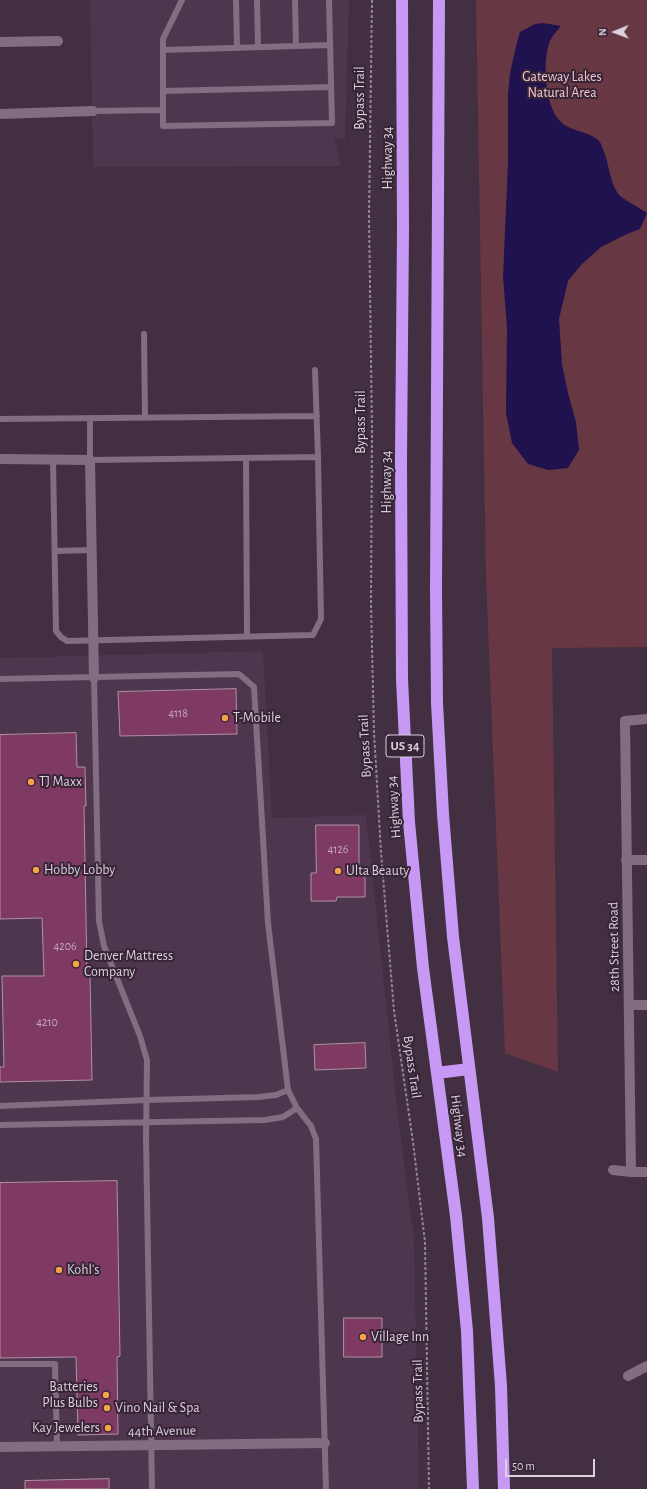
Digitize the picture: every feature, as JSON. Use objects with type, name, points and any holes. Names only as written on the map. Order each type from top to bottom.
[{"type":"highway","name":"Highway 34","points":[[402,0],[402,679],[409,822],[424,968],[456,1216],[467,1331],[473,1489]]},
{"type":"highway","name":"Highway 34","points":[[439,0],[436,581],[437,703],[443,814],[453,937],[488,1218],[501,1386],[504,1489]]},
{"type":"highway","points":[[437,1073],[470,1069]]},
{"type":"street","points":[[0,42],[58,41]]},
{"type":"street","points":[[2,112],[93,111]]},
{"type":"street","points":[[0,459],[90,460],[94,678]]},
{"type":"street","name":"28th Street Road","points":[[631,1172],[625,721],[647,719]]},
{"type":"street","points":[[626,860],[647,860]]},
{"type":"street","points":[[629,1005],[647,1005]]},
{"type":"street","points":[[613,1170],[647,1172]]},
{"type":"street","points":[[628,1376],[647,1366]]},
{"type":"street","name":"44th Avenue","points":[[0,1447],[325,1443]]},
{"type":"lane","points":[[182,0],[163,39],[163,126],[332,123],[329,0]]},
{"type":"lane","points":[[236,0],[237,48]]},
{"type":"lane","points":[[257,0],[258,47]]},
{"type":"lane","points":[[295,0],[296,46]]},
{"type":"lane","points":[[163,50],[330,45]]},
{"type":"lane","points":[[163,91],[331,87]]},
{"type":"lane","points":[[93,111],[163,110]]},
{"type":"lane","points":[[144,334],[145,418]]},
{"type":"lane","points":[[53,460],[56,631],[61,637],[67,641],[313,635],[321,619],[315,370]]},
{"type":"lane","points":[[0,419],[317,416]]},
{"type":"lane","points":[[90,418],[90,460],[318,458]]},
{"type":"lane","points":[[246,458],[247,636]]},
{"type":"lane","points":[[55,550],[92,550]]},
{"type":"lane","points":[[0,679],[239,674],[254,687],[268,923],[288,1090],[297,1108],[311,1126],[316,1139],[326,1489]]},
{"type":"lane","points":[[94,678],[99,921],[104,946],[140,1036],[147,1060],[146,1122],[152,1489]]},
{"type":"lane","points":[[0,1106],[259,1097],[276,1095],[288,1090]]},
{"type":"lane","points":[[0,1125],[265,1120],[283,1117],[297,1108]]},
{"type":"lane","points":[[0,1364],[56,1364],[57,1446]]},
{"type":"path","name":"Bypass Trail","points":[[372,0],[370,216],[372,432],[371,604],[374,732],[381,852],[394,1011],[413,1142],[425,1242],[429,1489]]},
{"type":"shaded area","points":[[90,0],[349,0],[345,140],[334,138],[341,166],[93,167]]},
{"type":"shaded area","points":[[543,23],[561,26],[550,41],[546,59],[546,82],[554,113],[563,124],[595,137],[599,141],[605,154],[612,182],[619,195],[647,213],[640,229],[601,247],[581,265],[568,281],[559,319],[562,364],[576,422],[579,450],[568,468],[548,470],[528,464],[512,443],[506,413],[507,327],[503,277],[508,163],[508,95],[510,73],[520,32],[535,24]]},
{"type":"shaded area","points":[[263,651],[272,818],[366,815],[398,1116],[414,1239],[419,1489],[0,1489],[0,658]]},
{"type":"green space","name":"Gateway Lakes Natural Area","points":[[476,0],[647,0],[647,647],[552,648],[558,1072],[505,1053],[486,577]]},
{"type":"building","points":[[236,689],[237,734],[120,736],[118,692]]},
{"type":"building","points":[[76,733],[77,767],[85,767],[86,806],[84,806],[87,974],[90,974],[92,1080],[0,1082],[0,1067],[4,1067],[2,976],[44,976],[42,918],[0,919],[0,735]]},
{"type":"building","points":[[316,825],[359,825],[359,874],[365,874],[365,897],[337,897],[336,901],[311,901],[311,873],[316,873]]},
{"type":"building","points":[[365,1043],[366,1068],[315,1070],[314,1045]]},
{"type":"building","name":"Kohl's","points":[[117,1181],[120,1356],[117,1357],[118,1434],[78,1435],[76,1357],[0,1358],[0,1183]]},
{"type":"building","name":"Village Inn","points":[[344,1318],[382,1318],[382,1357],[344,1357]]},
{"type":"building","points":[[109,1479],[109,1489],[25,1489],[25,1481]]},
{"type":"place","name":"T-Mobile","points":[[225,718]]},
{"type":"place","name":"TJ Maxx","points":[[31,782]]},
{"type":"place","name":"Hobby Lobby","points":[[36,870]]},
{"type":"place","name":"Ulta Beauty","points":[[338,871]]},
{"type":"place","name":"Denver Mattress Company","points":[[76,964]]},
{"type":"place","name":"Kohl's","points":[[59,1270]]},
{"type":"place","name":"Village Inn","points":[[363,1337]]},
{"type":"place","name":"Batteries Plus Bulbs","points":[[106,1395]]},
{"type":"place","name":"Vino Nail & Spa","points":[[107,1408]]},
{"type":"place","name":"Kay Jewelers","points":[[108,1428]]}]
